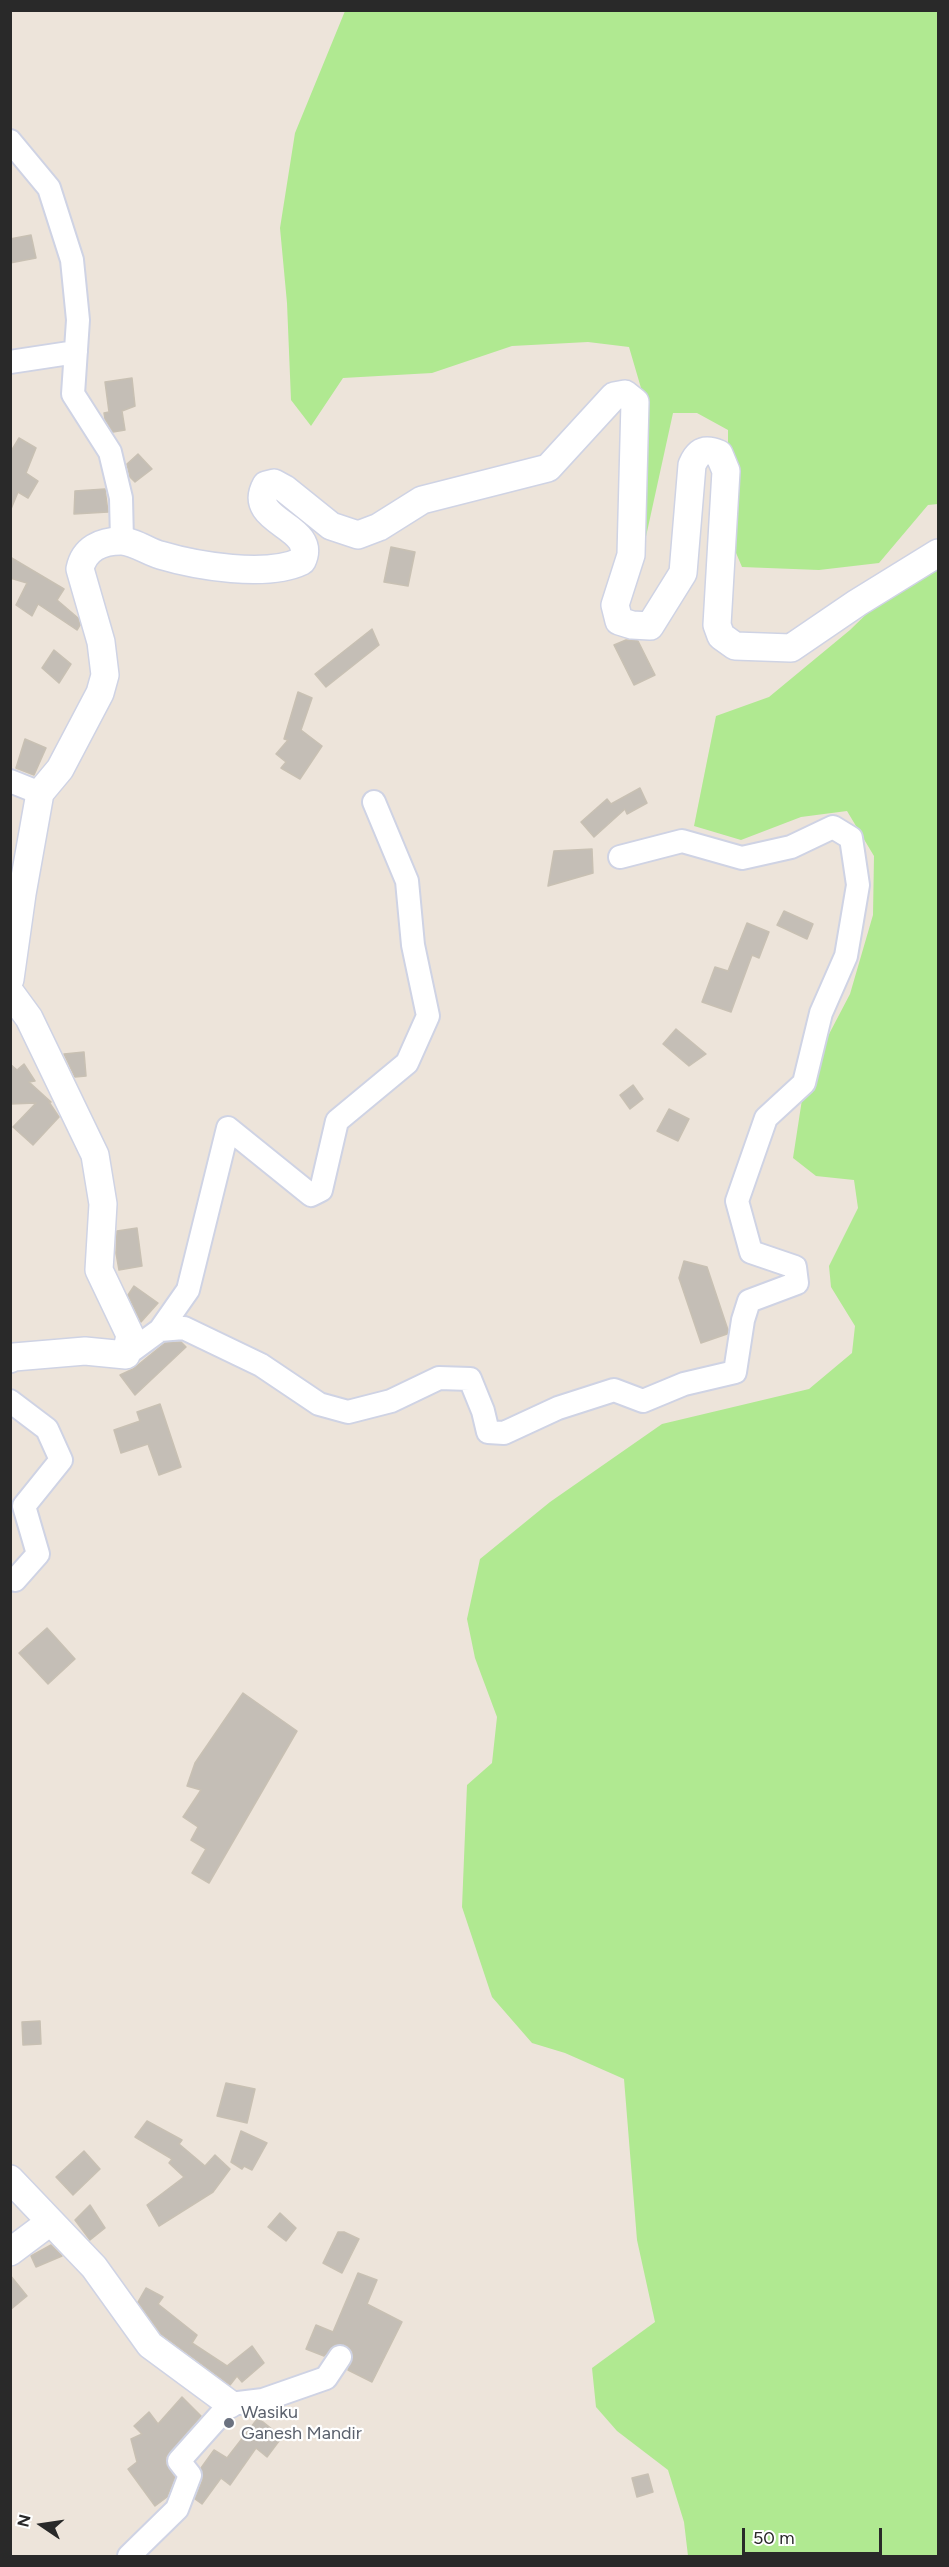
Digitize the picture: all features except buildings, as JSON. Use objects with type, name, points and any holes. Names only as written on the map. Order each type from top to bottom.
[{"type":"street","points":[[10,141],[49,188],[72,260],[78,320],[73,394],[110,452],[121,498],[122,541]]},
{"type":"street","points":[[10,362],[76,352]]},
{"type":"street","points":[[10,979],[40,793],[60,769],[100,693],[105,675],[101,642],[80,569],[82,558],[94,547],[122,541],[159,555],[203,566],[290,567],[302,561],[306,549],[302,538],[268,514],[263,506],[262,492],[266,485],[274,483],[285,489],[331,526],[358,535],[379,527],[422,500],[548,468],[614,396],[625,394],[635,402],[631,555],[615,606],[619,621],[632,625],[650,626],[683,573],[692,465],[696,455],[703,451],[719,453],[726,471],[717,625],[721,636],[735,646],[791,648],[857,603],[939,553]]},
{"type":"street","points":[[10,781],[40,793]]},
{"type":"street","points":[[10,1359],[85,1351],[126,1355],[160,1330],[188,1290],[228,1128],[311,1195],[321,1190],[337,1121],[407,1063],[428,1016],[413,945],[407,881],[374,802]]},
{"type":"street","points":[[160,1330],[184,1328],[261,1365],[319,1404],[348,1412],[391,1401],[439,1378],[470,1379],[483,1411],[488,1432],[504,1433],[558,1408],[614,1390],[643,1401],[684,1384],[735,1372],[743,1320],[749,1301],[797,1283],[795,1267],[751,1252],[737,1201],[766,1118],[804,1083],[821,1013],[846,956],[858,885],[851,838],[833,827],[791,847],[742,858],[682,841],[620,857]]},
{"type":"street","points":[[10,992],[29,1018],[95,1155],[104,1204],[99,1270],[130,1335],[126,1355]]},
{"type":"street","points":[[10,1401],[47,1429],[61,1460],[24,1506],[38,1554],[15,1580]]},
{"type":"street","points":[[10,2179],[94,2267],[150,2345],[230,2404]]},
{"type":"street","points":[[10,2253],[50,2222]]},
{"type":"street","points":[[129,2556],[177,2509],[190,2475],[179,2461],[230,2404],[263,2400],[326,2378],[340,2358]]},
{"type":"green space","points":[[345,11],[938,11],[938,504],[928,505],[879,563],[819,570],[742,567],[728,534],[728,430],[697,413],[673,413],[645,541],[634,526],[641,388],[629,347],[588,342],[512,346],[432,373],[343,378],[311,426],[291,400],[287,303],[280,228],[295,133]]},
{"type":"green space","points":[[938,560],[938,2556],[688,2556],[684,2522],[668,2470],[617,2431],[596,2407],[592,2368],[655,2322],[637,2240],[624,2079],[565,2053],[532,2043],[492,1997],[462,1907],[467,1785],[492,1763],[497,1717],[475,1658],[467,1619],[480,1559],[550,1502],[662,1424],[809,1389],[852,1353],[855,1326],[831,1287],[829,1266],[858,1208],[854,1180],[816,1176],[793,1158],[805,1080],[850,994],[873,915],[874,856],[847,811],[801,817],[741,840],[694,826],[716,716],[769,697],[850,630],[919,563]]},
{"type":"place","name":"Wasiku Ganesh Mandir","points":[[229,2423]]}]
